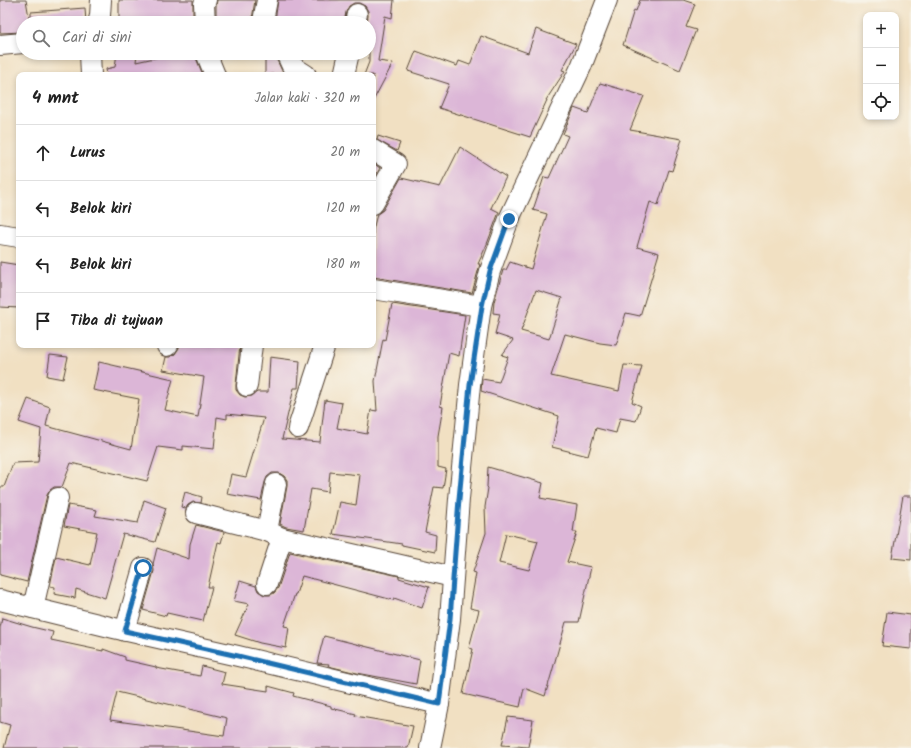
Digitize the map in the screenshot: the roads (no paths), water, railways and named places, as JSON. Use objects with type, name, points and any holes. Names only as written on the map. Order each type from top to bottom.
[{"type":"street","points":[[100,16],[101,0]]},
{"type":"street","points":[[205,16],[204,4],[206,0]]},
{"type":"street","points":[[264,16],[267,0]]},
{"type":"street","points":[[430,748],[439,704],[450,619],[470,385],[482,306],[490,271],[509,219],[581,67],[607,0]]},
{"type":"street","points":[[0,45],[16,44]]},
{"type":"street","points":[[90,60],[91,72]]},
{"type":"street","points":[[209,60],[214,72]]},
{"type":"street","points":[[289,60],[292,66],[301,72]]},
{"type":"street","points":[[345,72],[347,60]]},
{"type":"street","points":[[376,152],[396,164],[376,199]]},
{"type":"street","points":[[0,234],[16,237]]},
{"type":"street","points":[[376,289],[482,306]]},
{"type":"street","points":[[247,386],[252,348]]},
{"type":"street","points":[[298,428],[324,348]]},
{"type":"street","points":[[267,584],[275,535],[276,484]]},
{"type":"street","points":[[33,608],[58,498]]},
{"type":"street","points":[[196,513],[275,535],[453,577]]},
{"type":"street","points":[[125,631],[143,568]]},
{"type":"street","points":[[0,600],[125,631],[439,704]]}]
